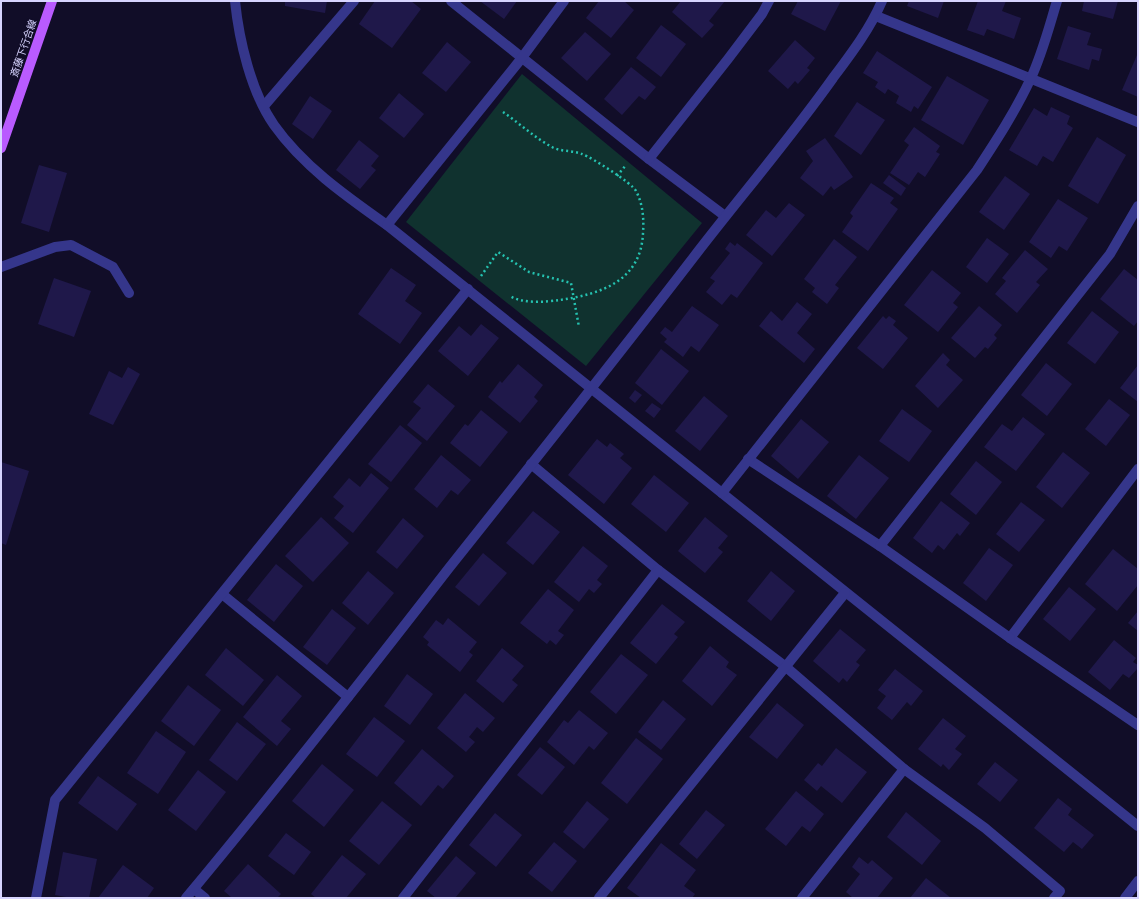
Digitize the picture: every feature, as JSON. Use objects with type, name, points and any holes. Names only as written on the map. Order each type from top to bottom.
[{"type":"main road","name":"斎藤下行合線","points":[[1,148],[52,1]]},
{"type":"street","points":[[235,1],[247,64],[257,92],[273,124],[292,148],[348,197],[468,289],[845,593],[1138,826]]},
{"type":"street","points":[[264,106],[354,1]]},
{"type":"street","points":[[451,1],[649,159],[725,216]]},
{"type":"street","points":[[386,225],[522,59],[564,1]]},
{"type":"street","points":[[649,159],[728,59],[762,14],[769,1]]},
{"type":"street","points":[[186,898],[348,697],[531,464],[592,390],[725,216],[804,120],[876,16],[882,1]]},
{"type":"street","points":[[722,493],[977,170],[1008,123],[1030,79],[1046,40],[1057,1]]},
{"type":"street","points":[[876,16],[1138,122]]},
{"type":"street","points":[[880,546],[1110,254],[1138,206]]},
{"type":"street","points":[[1,267],[55,247],[71,245],[113,267],[129,293]]},
{"type":"street","points":[[36,898],[55,800],[468,289]]},
{"type":"street","points":[[748,459],[880,546],[1010,638],[1138,724]]},
{"type":"street","points":[[531,464],[658,570],[786,667],[904,769],[985,828],[1060,892],[1054,898]]},
{"type":"street","points":[[1010,638],[1138,469]]},
{"type":"street","points":[[403,898],[658,570]]},
{"type":"street","points":[[599,898],[845,593]]},
{"type":"street","points":[[222,594],[348,697]]},
{"type":"street","points":[[802,898],[904,769]]},
{"type":"street","points":[[1125,898],[1138,881]]},
{"type":"street","points":[[194,888],[205,898]]},
{"type":"path","points":[[488,101],[552,148],[582,154],[593,159],[636,190],[641,204],[644,221],[643,240],[640,255],[632,269],[622,279],[612,285],[592,293],[552,301],[530,301],[513,298],[506,294]]},
{"type":"path","points":[[468,289],[482,275],[498,252],[529,272],[571,283],[579,327]]},
{"type":"path","points":[[482,275],[486,278]]},
{"type":"green space","points":[[522,74],[702,223],[586,366],[406,222]]},
{"type":"building","points":[[285,1],[327,1],[325,13],[285,6]]},
{"type":"building","points":[[375,1],[411,1],[421,9],[392,48],[359,24]]},
{"type":"building","points":[[480,1],[517,1],[504,19]]},
{"type":"building","points":[[599,1],[624,1],[634,10],[611,38],[586,18]]},
{"type":"building","points":[[681,1],[725,1],[709,21],[714,25],[702,38],[672,12]]},
{"type":"building","points":[[798,1],[841,1],[825,31],[791,14]]},
{"type":"building","points":[[909,1],[944,1],[938,18],[907,6]]},
{"type":"building","points":[[978,1],[1006,1],[1002,11],[1021,18],[1014,39],[987,29],[984,36],[967,30]]},
{"type":"building","points":[[1084,1],[1118,1],[1113,19],[1082,11]]},
{"type":"building","points":[[661,25],[686,44],[661,77],[636,58]]},
{"type":"building","points":[[1068,26],[1091,33],[1087,45],[1102,49],[1099,61],[1092,59],[1089,70],[1057,59]]},
{"type":"building","points":[[585,32],[611,54],[587,81],[561,58]]},
{"type":"building","points":[[795,40],[815,58],[807,68],[810,70],[798,84],[795,81],[788,89],[768,71]]},
{"type":"building","points":[[447,42],[471,62],[446,92],[422,73]]},
{"type":"building","points":[[877,51],[932,87],[918,109],[914,106],[911,112],[896,103],[899,96],[888,89],[885,94],[875,87],[878,82],[863,73]]},
{"type":"building","points":[[1138,55],[1138,97],[1122,90]]},
{"type":"building","points":[[631,67],[656,87],[645,100],[639,96],[622,115],[604,99]]},
{"type":"building","points":[[947,76],[989,100],[963,145],[921,120]]},
{"type":"building","points":[[399,93],[424,114],[404,138],[379,118]]},
{"type":"building","points":[[310,96],[332,111],[313,139],[292,124]]},
{"type":"building","points":[[857,102],[885,120],[861,155],[834,136]]},
{"type":"building","points":[[1051,107],[1070,116],[1067,124],[1073,128],[1053,162],[1043,156],[1037,166],[1009,150],[1034,108],[1047,116]]},
{"type":"building","points":[[914,127],[940,146],[936,152],[940,154],[925,177],[918,172],[909,185],[890,173],[909,145],[904,141]]},
{"type":"building","points":[[1097,137],[1126,155],[1098,204],[1068,186]]},
{"type":"building","points":[[825,138],[853,177],[834,190],[831,186],[823,196],[800,178],[813,161],[806,151]]},
{"type":"building","points":[[359,140],[379,156],[371,166],[376,170],[360,189],[336,170]]},
{"type":"building","points":[[39,165],[67,173],[49,232],[21,223]]},
{"type":"building","points":[[889,175],[906,188],[901,196],[883,183]]},
{"type":"building","points":[[1005,176],[1030,194],[1004,230],[979,212]]},
{"type":"building","points":[[871,183],[894,198],[890,203],[898,209],[868,251],[842,232],[853,216],[850,213]]},
{"type":"building","points":[[1058,199],[1088,218],[1067,251],[1059,246],[1051,258],[1029,242]]},
{"type":"building","points":[[789,203],[805,215],[772,256],[746,235],[766,210],[776,218]]},
{"type":"building","points":[[987,238],[1009,254],[987,283],[966,267]]},
{"type":"building","points":[[834,239],[857,257],[835,285],[839,288],[827,304],[812,292],[815,288],[804,279]]},
{"type":"building","points":[[730,242],[735,246],[737,243],[763,263],[737,298],[731,294],[722,305],[706,292],[715,281],[710,278],[730,253],[725,249]]},
{"type":"building","points":[[1025,250],[1048,269],[1036,282],[1040,285],[1017,313],[995,294],[1006,281],[1002,278]]},
{"type":"building","points":[[391,268],[416,285],[405,301],[422,313],[400,344],[358,314]]},
{"type":"building","points":[[1124,269],[1138,280],[1138,321],[1134,326],[1100,299]]},
{"type":"building","points":[[932,270],[961,293],[953,303],[958,307],[938,332],[904,305]]},
{"type":"building","points":[[54,278],[91,291],[74,337],[38,324]]},
{"type":"building","points":[[797,302],[812,314],[797,333],[815,349],[804,363],[759,326],[771,311],[782,321]]},
{"type":"building","points":[[692,306],[719,325],[699,352],[691,346],[683,357],[664,342],[667,339],[660,333],[665,327],[672,332]]},
{"type":"building","points":[[979,306],[1002,325],[994,335],[997,338],[988,349],[985,347],[975,358],[951,338]]},
{"type":"building","points":[[1092,311],[1119,332],[1095,364],[1067,343]]},
{"type":"building","points":[[883,316],[886,319],[889,316],[896,321],[893,325],[908,338],[883,369],[857,348]]},
{"type":"building","points":[[481,324],[499,338],[468,376],[438,351],[459,326],[471,336]]},
{"type":"building","points":[[661,349],[689,371],[662,405],[635,383]]},
{"type":"building","points":[[943,353],[950,360],[946,365],[963,380],[938,408],[915,386]]},
{"type":"building","points":[[1046,363],[1072,384],[1047,416],[1021,395]]},
{"type":"building","points":[[518,364],[543,385],[534,397],[538,401],[520,423],[488,397],[500,381],[502,383]]},
{"type":"building","points":[[1138,365],[1138,402],[1120,388]]},
{"type":"building","points":[[128,367],[140,374],[113,425],[89,414],[109,371],[122,378]]},
{"type":"building","points":[[428,384],[455,406],[427,441],[407,425],[421,408],[413,402]]},
{"type":"building","points":[[635,390],[642,395],[635,403],[629,398]]},
{"type":"building","points":[[704,396],[728,416],[700,451],[675,431]]},
{"type":"building","points":[[1109,399],[1130,415],[1106,446],[1085,429]]},
{"type":"building","points":[[652,403],[661,409],[654,418],[645,411]]},
{"type":"building","points":[[902,409],[932,431],[909,462],[879,441]]},
{"type":"building","points":[[481,410],[508,432],[480,467],[450,443],[465,424],[468,426]]},
{"type":"building","points":[[1023,417],[1045,434],[1016,471],[984,447],[1002,424],[1012,431]]},
{"type":"building","points":[[801,419],[829,442],[798,479],[771,456]]},
{"type":"building","points":[[400,425],[422,443],[391,482],[368,464]]},
{"type":"building","points":[[597,439],[607,447],[610,443],[624,454],[620,458],[632,468],[604,504],[568,475]]},
{"type":"building","points":[[1063,452],[1090,473],[1062,508],[1036,487]]},
{"type":"building","points":[[441,455],[471,480],[458,495],[451,490],[437,508],[414,489]]},
{"type":"building","points":[[859,455],[889,478],[856,519],[827,496]]},
{"type":"building","points":[[976,461],[1002,482],[976,515],[950,494]]},
{"type":"building","points":[[1,462],[29,471],[6,545],[1,543]]},
{"type":"building","points":[[371,473],[389,488],[353,533],[334,518],[344,506],[333,497],[349,478],[360,487]]},
{"type":"building","points":[[654,475],[689,503],[666,532],[631,504]]},
{"type":"building","points":[[941,501],[970,523],[960,536],[957,533],[944,550],[938,545],[932,553],[913,538]]},
{"type":"building","points":[[1021,502],[1045,520],[1019,552],[996,534]]},
{"type":"building","points":[[533,511],[560,532],[533,565],[506,543]]},
{"type":"building","points":[[321,517],[349,543],[313,582],[285,556]]},
{"type":"building","points":[[705,517],[728,536],[718,548],[723,552],[705,573],[678,551]]},
{"type":"building","points":[[403,518],[424,536],[397,569],[376,552]]},
{"type":"building","points":[[583,546],[608,566],[597,580],[602,584],[594,593],[589,589],[579,602],[554,582]]},
{"type":"building","points":[[989,548],[1013,565],[986,601],[963,583]]},
{"type":"building","points":[[1113,549],[1138,569],[1138,585],[1117,611],[1085,584]]},
{"type":"building","points":[[483,553],[507,573],[479,606],[455,587]]},
{"type":"building","points":[[276,564],[303,586],[274,622],[247,600]]},
{"type":"building","points":[[368,571],[394,593],[368,625],[342,603]]},
{"type":"building","points":[[771,571],[795,591],[771,621],[747,601]]},
{"type":"building","points":[[1069,587],[1096,609],[1070,641],[1043,619]]},
{"type":"building","points":[[548,589],[574,610],[558,631],[564,635],[556,645],[550,640],[547,644],[520,623]]},
{"type":"building","points":[[662,604],[685,622],[674,634],[678,637],[656,664],[630,643]]},
{"type":"building","points":[[332,609],[356,628],[327,665],[303,647]]},
{"type":"building","points":[[1138,611],[1138,631],[1128,623]]},
{"type":"building","points":[[448,618],[477,642],[469,652],[473,655],[460,672],[427,645],[429,642],[423,637],[436,620],[443,625]]},
{"type":"building","points":[[840,629],[866,650],[856,662],[860,665],[847,682],[843,678],[839,683],[813,661]]},
{"type":"building","points":[[1114,640],[1136,658],[1133,662],[1138,665],[1138,668],[1129,678],[1123,674],[1110,690],[1088,672]]},
{"type":"building","points":[[710,646],[729,662],[726,667],[737,675],[712,706],[682,681]]},
{"type":"building","points":[[226,648],[264,680],[243,706],[205,675]]},
{"type":"building","points":[[502,648],[524,666],[512,680],[518,685],[503,703],[476,681]]},
{"type":"building","points":[[621,654],[648,675],[616,714],[590,692]]},
{"type":"building","points":[[895,669],[923,691],[911,706],[907,702],[892,720],[877,708],[886,696],[878,690]]},
{"type":"building","points":[[407,674],[433,694],[410,725],[384,706]]},
{"type":"building","points":[[277,675],[302,696],[281,721],[291,729],[277,746],[243,717]]},
{"type":"building","points":[[188,685],[221,710],[194,746],[161,721]]},
{"type":"building","points":[[465,693],[495,718],[483,732],[477,727],[469,737],[475,742],[466,752],[437,728]]},
{"type":"building","points":[[663,700],[686,719],[661,750],[638,732]]},
{"type":"building","points":[[777,703],[804,725],[777,759],[749,737]]},
{"type":"building","points":[[579,710],[608,733],[594,750],[589,746],[574,765],[547,742],[564,720],[568,723]]},
{"type":"building","points":[[374,717],[405,741],[377,777],[346,754]]},
{"type":"building","points":[[943,718],[966,736],[955,749],[962,754],[949,770],[943,764],[941,767],[918,749]]},
{"type":"building","points":[[237,722],[266,744],[237,781],[209,760]]},
{"type":"building","points":[[156,731],[186,752],[158,794],[127,773]]},
{"type":"building","points":[[636,738],[663,759],[627,804],[601,783]]},
{"type":"building","points":[[540,747],[565,767],[542,795],[517,775]]},
{"type":"building","points":[[836,748],[867,772],[842,803],[821,786],[817,791],[804,780],[818,763],[822,766]]},
{"type":"building","points":[[422,749],[454,776],[443,789],[438,785],[421,806],[394,783]]},
{"type":"building","points":[[995,762],[1018,780],[1000,802],[977,784]]},
{"type":"building","points":[[322,764],[354,790],[324,827],[292,801]]},
{"type":"building","points":[[198,770],[226,792],[196,831],[168,810]]},
{"type":"building","points":[[98,776],[137,804],[117,831],[78,803]]},
{"type":"building","points":[[796,791],[824,814],[810,832],[802,826],[786,846],[765,829]]},
{"type":"building","points":[[1058,798],[1072,809],[1068,815],[1094,835],[1082,849],[1073,842],[1064,852],[1034,828]]},
{"type":"building","points":[[382,801],[412,825],[379,865],[349,841]]},
{"type":"building","points":[[587,801],[609,819],[584,849],[563,832]]},
{"type":"building","points":[[706,810],[725,825],[697,859],[679,844]]},
{"type":"building","points":[[906,812],[941,841],[922,865],[887,837]]},
{"type":"building","points":[[495,813],[522,835],[496,867],[469,845]]},
{"type":"building","points":[[286,833],[311,852],[294,875],[268,856]]},
{"type":"building","points":[[554,842],[577,861],[552,892],[528,873]]},
{"type":"building","points":[[661,843],[696,870],[684,886],[695,894],[692,898],[641,898],[627,888]]},
{"type":"building","points":[[63,852],[97,859],[89,898],[71,898],[55,895]]},
{"type":"building","points":[[342,855],[366,874],[346,898],[316,898],[311,894]]},
{"type":"building","points":[[456,856],[476,873],[455,898],[436,898],[427,891]]},
{"type":"building","points":[[859,857],[868,864],[872,860],[893,878],[877,898],[853,898],[846,892],[860,874],[852,867]]},
{"type":"building","points":[[248,864],[281,894],[277,898],[232,898],[224,891]]},
{"type":"building","points":[[123,865],[154,888],[147,898],[98,898]]},
{"type":"building","points":[[926,878],[951,898],[910,898]]}]
